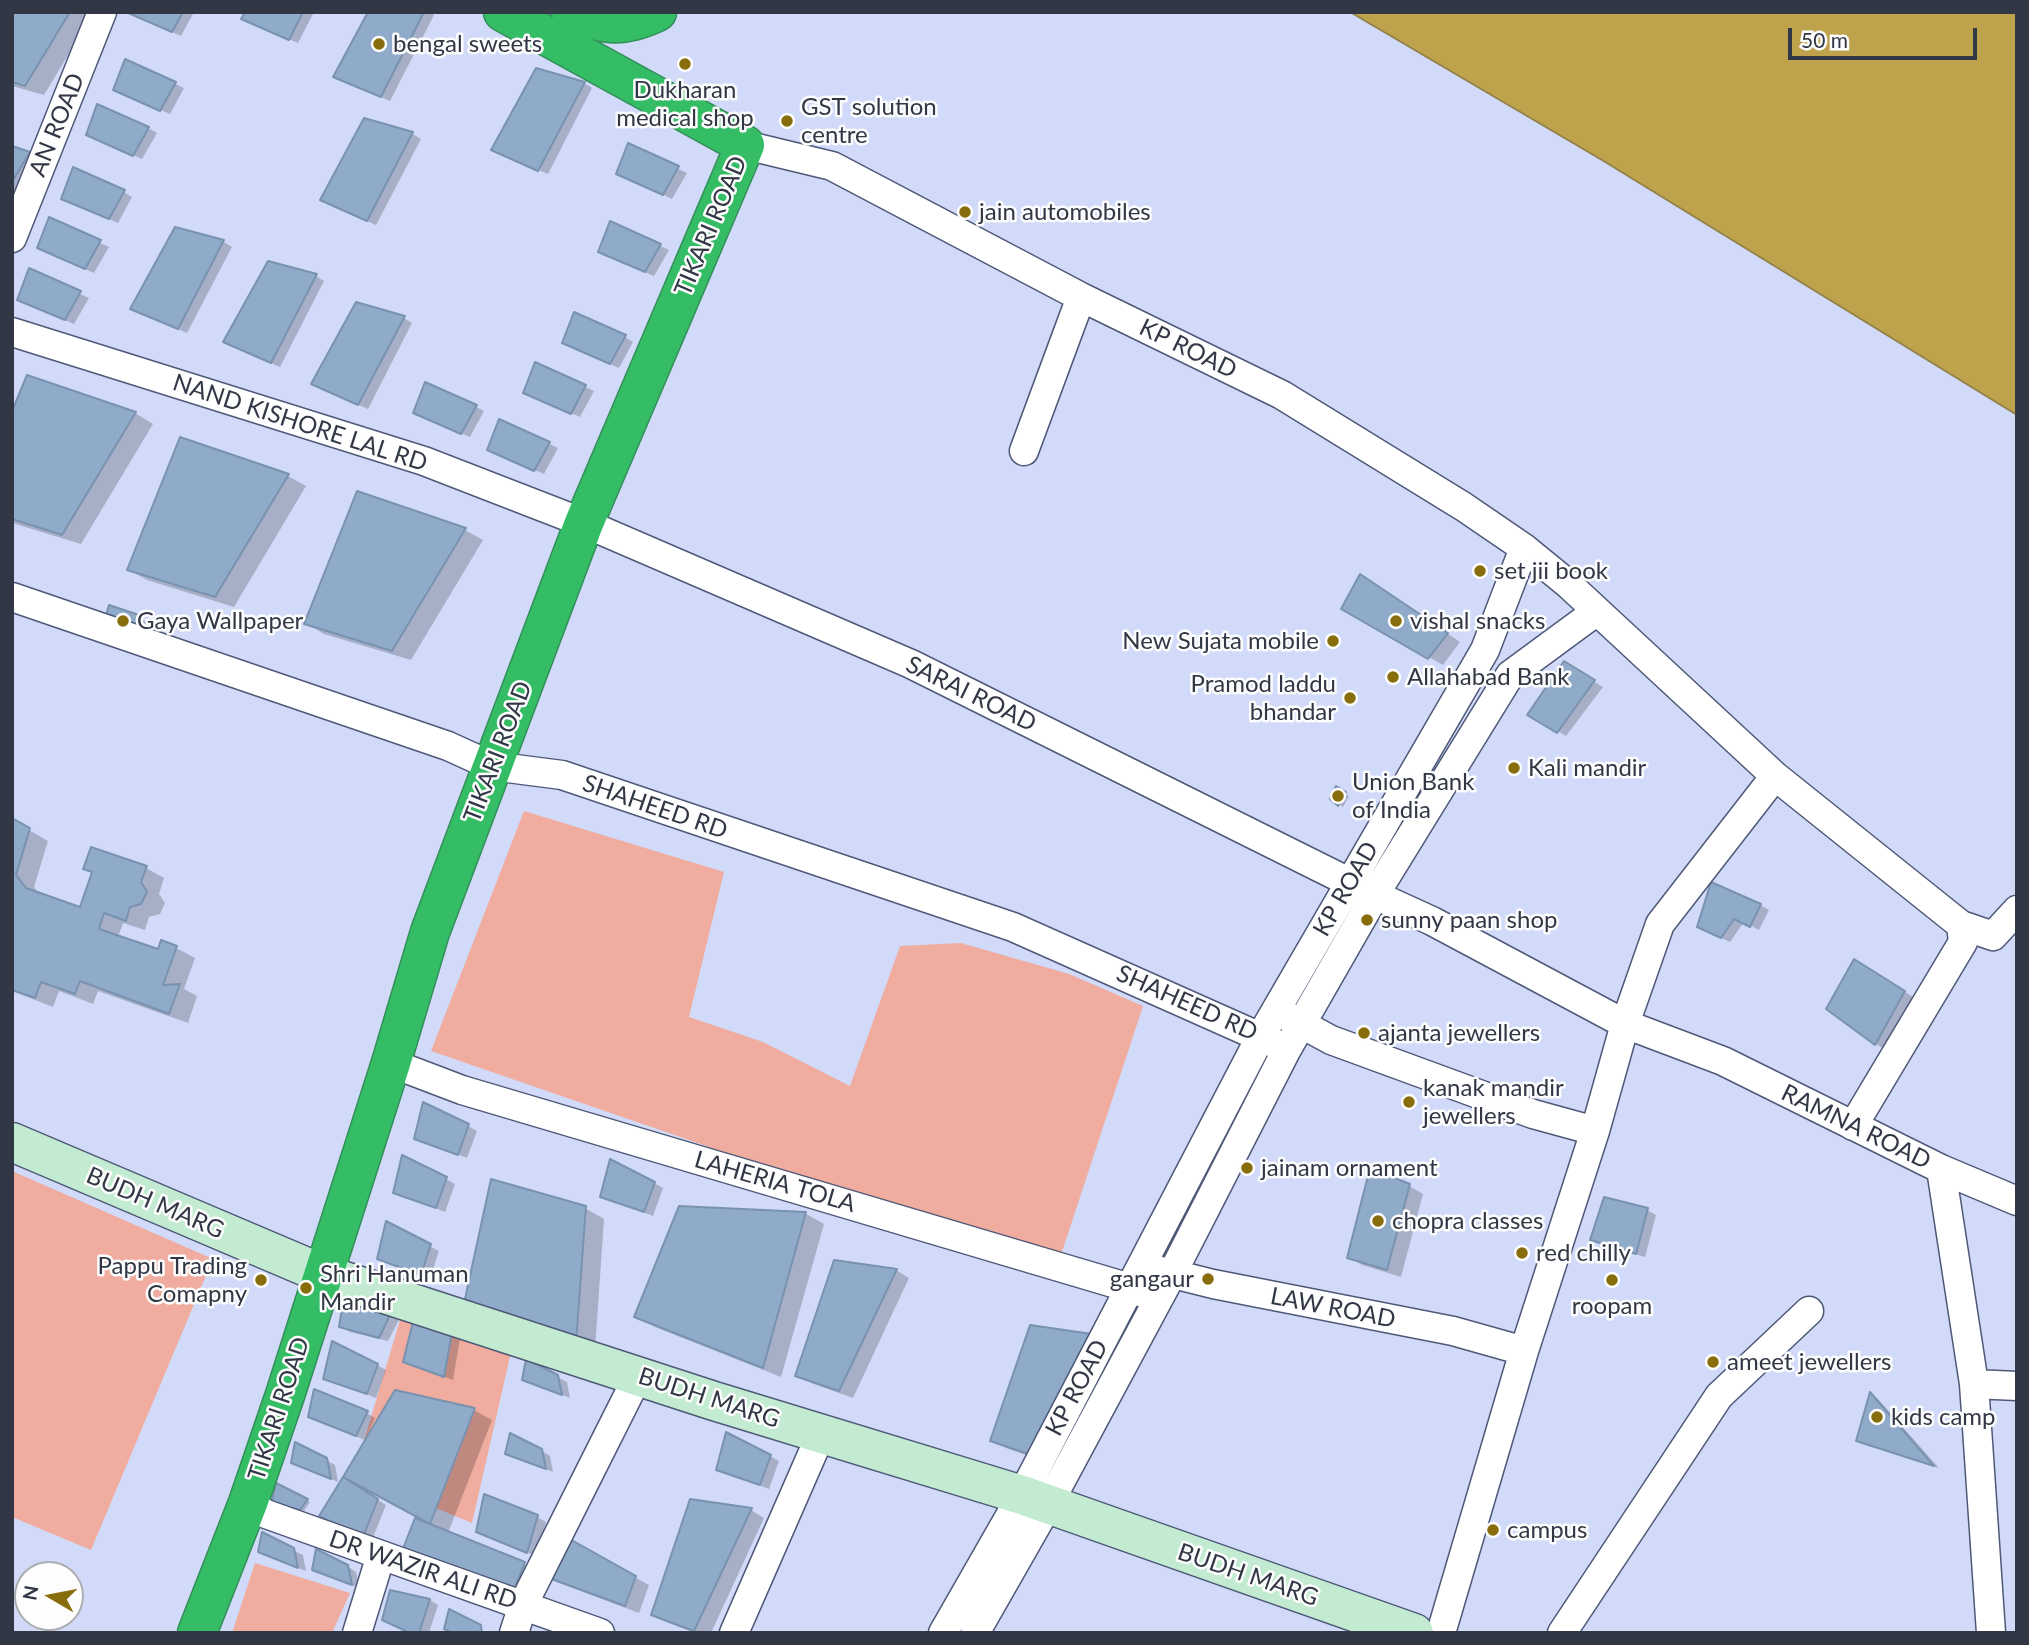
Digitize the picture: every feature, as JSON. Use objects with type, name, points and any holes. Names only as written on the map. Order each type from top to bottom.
[{"type":"highway","name":"TIKARI ROAD","points":[[197,1633],[248,1503],[391,1063],[430,932],[584,523],[745,145],[503,12]]},
{"type":"highway","points":[[571,12],[600,22],[622,24],[657,12]]},
{"type":"street","name":"AN ROAD","points":[[12,238],[102,12]]},
{"type":"street","name":"KP ROAD","points":[[745,145],[831,166],[1081,297],[1282,395],[1464,507],[1524,548],[1485,650],[1275,1010],[1135,1276],[975,1633]]},
{"type":"street","points":[[1024,451],[1081,297]]},
{"type":"street","name":"NAND KISHORE LAL RD","points":[[12,332],[424,461],[584,523]]},
{"type":"street","name":"SARAI ROAD","points":[[584,523],[912,664],[1351,881]]},
{"type":"street","points":[[1524,548],[1597,611],[1775,776],[1961,925],[1993,936],[2017,910]]},
{"type":"street","name":"SHAHEED RD","points":[[12,597],[449,746],[492,766],[562,775],[1013,926],[1261,1036],[1331,1040],[1533,1114],[1595,1131]]},
{"type":"street","name":"KP ROAD","points":[[943,1633],[1035,1500],[1159,1300],[1294,1037],[1375,895],[1510,676],[1597,611]]},
{"type":"street","points":[[1441,1633],[1524,1352],[1595,1131],[1625,1024],[1660,924],[1775,776]]},
{"type":"street","name":"RAMNA ROAD","points":[[1351,881],[1625,1024],[1723,1061],[1941,1169],[1974,1384],[1991,1633]]},
{"type":"street","points":[[1853,1126],[1963,942],[1961,925]]},
{"type":"street","name":"SHAHEED RD","points":[[1275,1010],[1294,1037]]},
{"type":"street","name":"LAHERIA TOLA","points":[[391,1063],[462,1090],[1135,1276],[1159,1300]]},
{"type":"street","name":"BUDH MARG","points":[[12,1142],[323,1274],[1035,1500],[1414,1633]]},
{"type":"street","points":[[1941,1169],[2017,1201]]},
{"type":"street","name":"LAW ROAD","points":[[1135,1276],[1172,1274],[1453,1331],[1524,1352]]},
{"type":"street","points":[[1562,1633],[1719,1396],[1809,1311]]},
{"type":"street","points":[[514,1633],[523,1605],[638,1376]]},
{"type":"street","points":[[1974,1384],[2017,1386]]},
{"type":"street","points":[[734,1633],[821,1434]]},
{"type":"street","name":"DR WAZIR ALI RD","points":[[248,1503],[265,1514],[600,1633]]},
{"type":"street","points":[[357,1633],[381,1555]]},
{"type":"shaded area","points":[[1350,12],[2017,12],[2017,415],[1602,160]]},
{"type":"shaded area","points":[[524,811],[724,872],[689,1017],[763,1042],[850,1086],[900,946],[961,943],[1069,974],[1143,1006],[1057,1267],[431,1051]]},
{"type":"shaded area","points":[[12,1171],[213,1259],[91,1550],[12,1517]]},
{"type":"shaded area","points":[[403,1310],[512,1348],[472,1523],[354,1474]]},
{"type":"shaded area","points":[[255,1563],[350,1593],[332,1633],[232,1633]]},
{"type":"building","points":[[12,12],[70,12],[25,86],[12,82]]},
{"type":"building","points":[[126,12],[183,12],[172,32]]},
{"type":"building","points":[[245,12],[303,12],[289,40],[241,19]]},
{"type":"building","name":"bengal sweets","points":[[368,12],[424,12],[381,97],[333,77]]},
{"type":"building","points":[[125,59],[176,82],[160,111],[113,90]]},
{"type":"building","points":[[536,68],[585,82],[538,171],[491,150]]},
{"type":"building","points":[[97,104],[149,127],[133,156],[86,135]]},
{"type":"building","points":[[364,118],[413,132],[367,221],[320,200]]},
{"type":"building","points":[[628,143],[679,166],[663,195],[616,174]]},
{"type":"building","points":[[12,146],[30,152],[12,182]]},
{"type":"building","points":[[73,167],[125,190],[109,219],[61,199]]},
{"type":"building","points":[[49,217],[101,240],[85,269],[37,248]]},
{"type":"building","points":[[610,221],[661,244],[645,272],[598,252]]},
{"type":"building","points":[[175,227],[224,240],[178,329],[130,309]]},
{"type":"building","points":[[268,261],[317,274],[271,363],[223,342]]},
{"type":"building","points":[[29,268],[81,291],[65,320],[17,300]]},
{"type":"building","points":[[356,302],[405,316],[358,405],[311,384]]},
{"type":"building","points":[[574,312],[626,335],[610,364],[562,343]]},
{"type":"building","points":[[535,362],[586,385],[571,414],[523,393]]},
{"type":"building","points":[[27,375],[136,412],[62,535],[12,519],[12,411]]},
{"type":"building","points":[[425,382],[477,405],[461,434],[413,413]]},
{"type":"building","points":[[499,419],[550,442],[534,471],[487,450]]},
{"type":"building","points":[[180,437],[289,474],[215,597],[127,570]]},
{"type":"building","points":[[357,491],[466,528],[392,651],[304,624]]},
{"type":"building","name":"vishal snacks","points":[[1360,574],[1448,633],[1428,659],[1341,609]]},
{"type":"building","name":"Gaya Wallpaper","points":[[109,605],[142,616],[135,636],[103,626]]},
{"type":"building","points":[[1564,661],[1595,680],[1557,733],[1527,715]]},
{"type":"building","name":"Union Bank of India","points":[[1336,786],[1346,792],[1338,806],[1330,799]]},
{"type":"building","points":[[12,818],[30,828],[16,875],[26,888],[80,907],[92,872],[83,869],[91,847],[147,866],[141,882],[147,892],[141,904],[130,907],[126,921],[104,913],[99,929],[158,949],[161,940],[177,946],[163,985],[180,984],[169,1014],[80,981],[75,994],[41,982],[35,998],[12,990]]},
{"type":"building","points":[[1711,882],[1761,904],[1750,927],[1734,919],[1721,938],[1697,927]]},
{"type":"building","points":[[1854,959],[1905,991],[1875,1045],[1826,1009]]},
{"type":"building","points":[[423,1102],[469,1124],[458,1155],[414,1139]]},
{"type":"building","points":[[402,1155],[447,1177],[436,1208],[393,1193]]},
{"type":"building","points":[[610,1159],[655,1182],[644,1212],[600,1197]]},
{"type":"building","name":"chopra classes","points":[[1370,1168],[1410,1184],[1387,1270],[1347,1258]]},
{"type":"building","points":[[491,1179],[586,1206],[575,1356],[465,1299]]},
{"type":"building","points":[[1604,1197],[1648,1208],[1636,1254],[1590,1240]]},
{"type":"building","points":[[679,1206],[806,1212],[763,1368],[634,1317]]},
{"type":"building","points":[[386,1221],[431,1244],[421,1275],[377,1259]]},
{"type":"building","points":[[834,1260],[897,1269],[839,1391],[795,1376]]},
{"type":"building","points":[[343,1302],[391,1313],[379,1338],[339,1327]]},
{"type":"building","points":[[414,1318],[452,1332],[444,1377],[403,1362]]},
{"type":"building","points":[[1030,1325],[1092,1334],[1034,1456],[990,1441]]},
{"type":"building","points":[[332,1341],[378,1364],[367,1394],[323,1379]]},
{"type":"building","points":[[526,1359],[558,1375],[562,1395],[522,1380]]},
{"type":"building","points":[[314,1389],[368,1411],[356,1436],[308,1417]]},
{"type":"building","points":[[395,1390],[475,1408],[430,1524],[343,1477]]},
{"type":"building","name":"kids camp","points":[[1870,1392],[1934,1466],[1856,1441]]},
{"type":"building","points":[[726,1432],[771,1455],[760,1485],[716,1470]]},
{"type":"building","points":[[510,1433],[542,1449],[546,1469],[505,1454]]},
{"type":"building","points":[[295,1442],[327,1458],[331,1479],[291,1463]]},
{"type":"building","points":[[343,1477],[378,1499],[363,1537],[319,1516]]},
{"type":"building","points":[[276,1483],[308,1499],[300,1510],[271,1504]]},
{"type":"building","points":[[484,1494],[538,1515],[527,1553],[476,1532]]},
{"type":"building","points":[[690,1499],[752,1508],[694,1631],[651,1615]]},
{"type":"building","points":[[415,1518],[525,1562],[513,1592],[402,1551]]},
{"type":"building","points":[[262,1532],[294,1548],[298,1568],[258,1552]]},
{"type":"building","points":[[559,1533],[636,1576],[625,1606],[538,1574]]},
{"type":"building","points":[[316,1549],[348,1565],[352,1585],[312,1570]]},
{"type":"building","points":[[390,1590],[430,1599],[419,1633],[410,1633],[382,1620]]},
{"type":"building","points":[[449,1609],[481,1625],[482,1633],[453,1633],[444,1629]]},
{"type":"place","name":"bengal sweets","points":[[379,44]]},
{"type":"place","name":"Dukharan medical shop","points":[[685,64]]},
{"type":"place","name":"GST solution centre","points":[[787,121]]},
{"type":"place","name":"jain automobiles","points":[[965,212]]},
{"type":"place","name":"set jii book","points":[[1480,571]]},
{"type":"place","name":"Gaya Wallpaper","points":[[123,621]]},
{"type":"place","name":"vishal snacks","points":[[1396,621]]},
{"type":"place","name":"New Sujata mobile","points":[[1333,641]]},
{"type":"place","name":"Allahabad Bank","points":[[1393,677]]},
{"type":"place","name":"Pramod laddu bhandar","points":[[1350,698]]},
{"type":"place","name":"Kali mandir","points":[[1514,768]]},
{"type":"place","name":"Union Bank of India","points":[[1338,796]]},
{"type":"place","name":"sunny paan shop","points":[[1367,920]]},
{"type":"place","name":"ajanta jewellers","points":[[1364,1033]]},
{"type":"place","name":"kanak mandir jewellers","points":[[1409,1102]]},
{"type":"place","name":"jainam ornament","points":[[1247,1168]]},
{"type":"place","name":"chopra classes","points":[[1378,1221]]},
{"type":"place","name":"red chilly","points":[[1522,1253]]},
{"type":"place","name":"gangaur","points":[[1208,1279]]},
{"type":"place","name":"Pappu Trading Comapny","points":[[261,1280]]},
{"type":"place","name":"roopam","points":[[1612,1280]]},
{"type":"place","name":"Shri Hanuman Mandir","points":[[306,1288]]},
{"type":"place","name":"ameet jewellers","points":[[1713,1362]]},
{"type":"place","name":"kids camp","points":[[1877,1417]]},
{"type":"place","name":"campus","points":[[1493,1530]]}]
